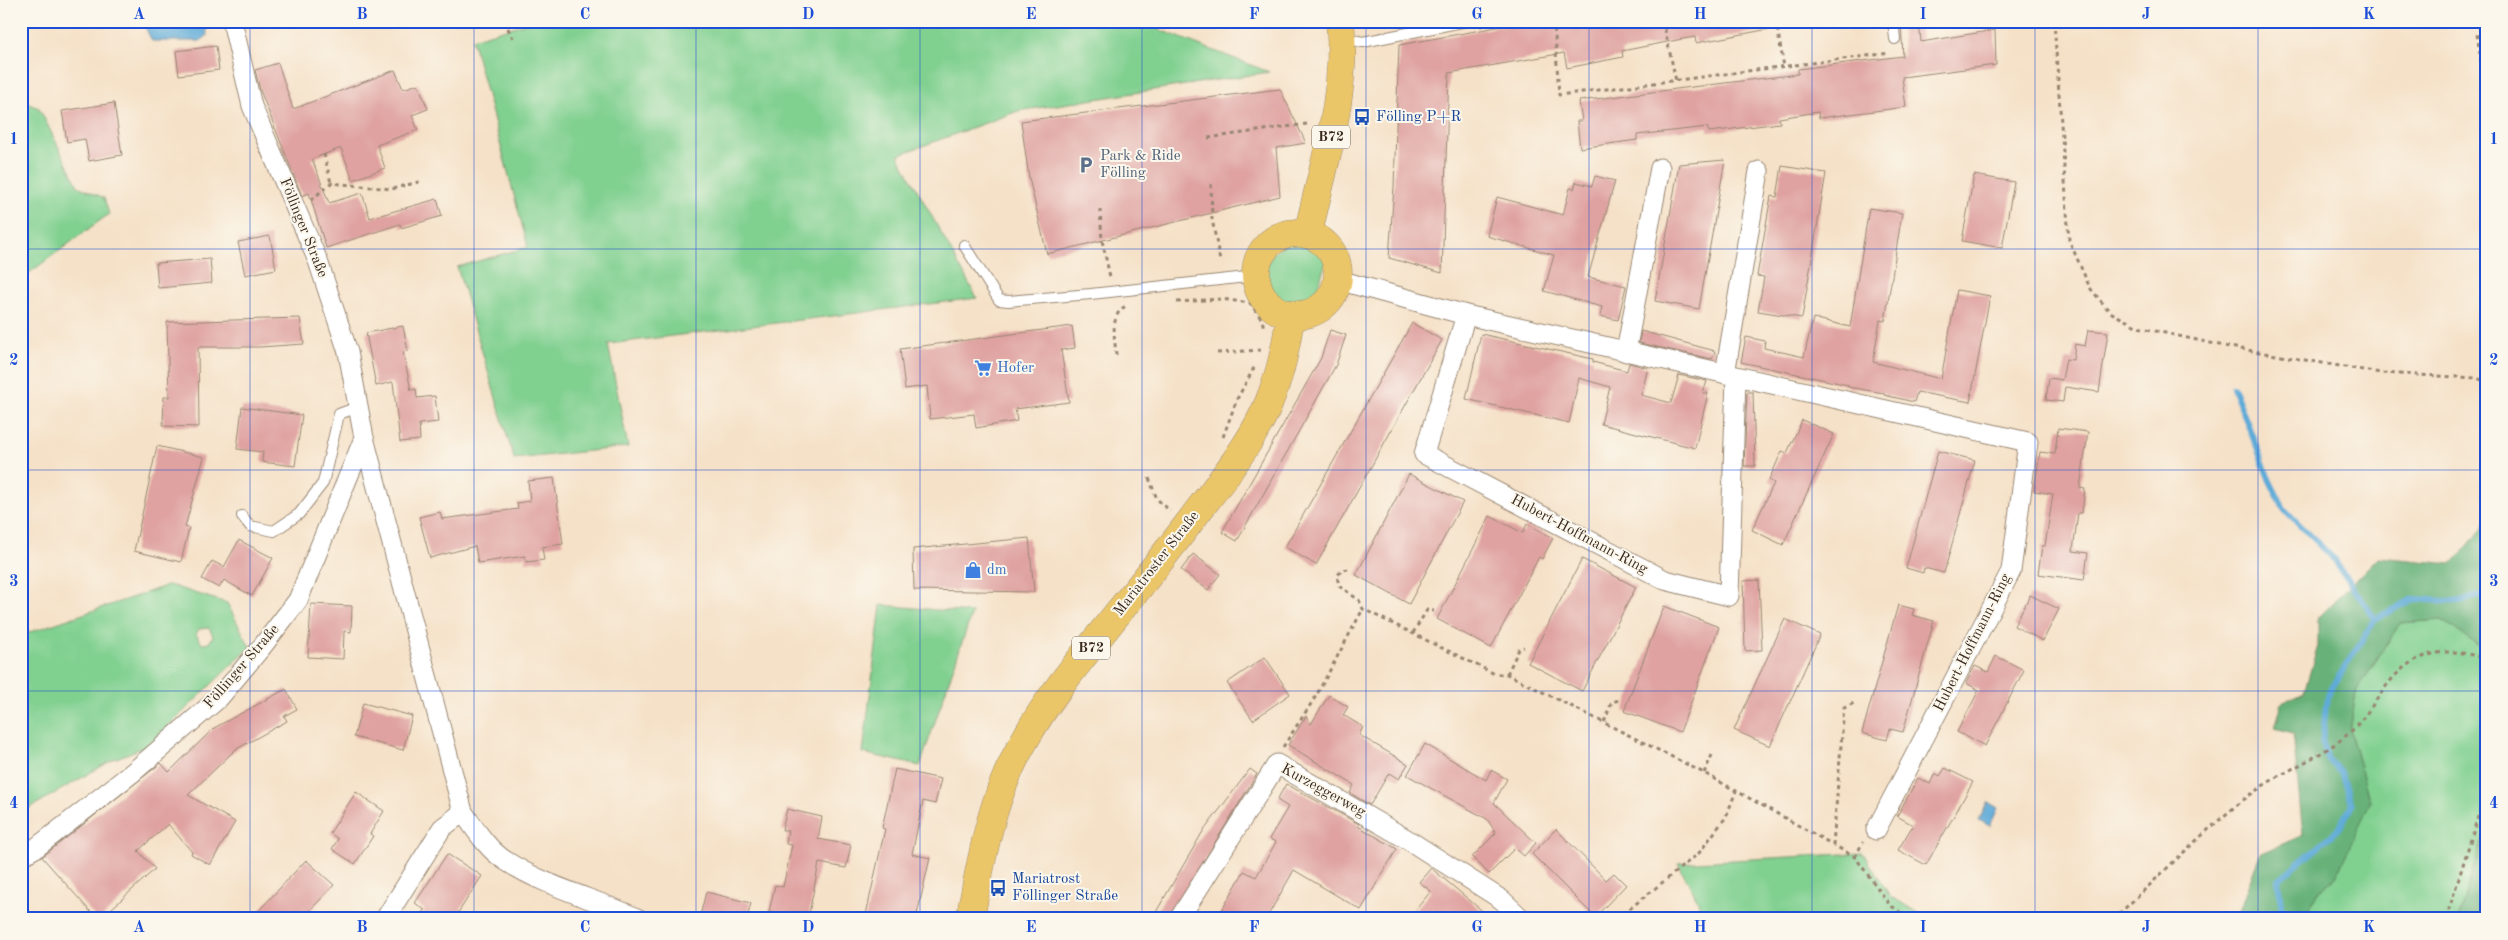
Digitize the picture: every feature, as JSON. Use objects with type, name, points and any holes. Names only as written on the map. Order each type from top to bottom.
[{"type":"main road","name":"B72","points":[[1308,234],[1336,112],[1341,30]]},
{"type":"main road","points":[[1293,233],[1308,234],[1321,241],[1332,252],[1337,265],[1338,280],[1334,292],[1326,303],[1316,310],[1303,314],[1291,314],[1277,310],[1259,290],[1256,276],[1258,261],[1266,247],[1278,238],[1293,233]]},
{"type":"main road","name":"Mariatroster Straße","points":[[970,919],[988,825],[999,791],[1027,735],[1072,670],[1186,527],[1235,460],[1268,404],[1286,350],[1291,314]]},
{"type":"street","name":"Föllinger Straße","points":[[232,21],[252,106],[318,261],[348,352],[364,438],[463,812],[481,837],[505,861],[569,892],[610,906],[639,919]]},
{"type":"street","points":[[1626,352],[1660,168]]},
{"type":"street","name":"Hubert-Hoffmann-Ring","points":[[1466,315],[1424,454],[1665,580],[1729,596],[1731,376],[1759,171]]},
{"type":"street","name":"Hubert-Hoffmann-Ring","points":[[1338,280],[1466,315],[2028,442],[2011,571],[1876,830]]},
{"type":"street","name":"Föllinger Straße","points":[[21,856],[37,847],[147,761],[219,698],[261,648],[298,600],[364,438]]},
{"type":"street","name":"Kurzeggerweg","points":[[1179,919],[1277,764],[1410,841],[1502,900],[1522,919]]},
{"type":"street","points":[[385,919],[442,828],[463,812]]},
{"type":"lane","points":[[1341,30],[1363,42],[1467,21]]},
{"type":"lane","points":[[1893,21],[1895,39]]},
{"type":"lane","points":[[964,245],[999,300],[1008,301],[1256,276]]},
{"type":"lane","points":[[242,516],[250,526],[274,531],[299,514],[324,483],[339,414],[358,407]]},
{"type":"path","points":[[504,21],[513,38]]},
{"type":"path","points":[[1554,21],[1559,95],[1784,68],[1896,52],[1895,39]]},
{"type":"path","points":[[1663,21],[1676,81]]},
{"type":"path","points":[[1776,21],[1784,68]]},
{"type":"path","points":[[2054,21],[2069,240],[2090,288],[2110,312],[2138,327],[2224,346],[2380,373],[2477,378],[2487,382]]},
{"type":"path","points":[[2486,21],[2477,34],[2487,102]]},
{"type":"path","points":[[1208,138],[1308,124]]},
{"type":"path","points":[[324,154],[331,183]]},
{"type":"path","points":[[297,211],[331,183],[392,189],[422,181]]},
{"type":"path","points":[[1211,184],[1212,219],[1220,261]]},
{"type":"path","points":[[1100,209],[1102,240],[1113,291]]},
{"type":"path","points":[[1172,302],[1221,299],[1250,303],[1262,320],[1264,336]]},
{"type":"path","points":[[1116,355],[1114,328],[1116,315],[1126,306],[1134,305]]},
{"type":"path","points":[[1217,353],[1259,351],[1265,347],[1263,354]]},
{"type":"path","points":[[1222,441],[1237,399],[1249,375],[1259,362]]},
{"type":"path","points":[[1149,478],[1157,499],[1186,527]]},
{"type":"path","points":[[1348,569],[1342,570],[1337,576],[1339,586],[1359,600],[1363,609],[1495,674],[1507,674],[1604,722],[1704,773],[1855,857],[1890,905],[1910,919]]},
{"type":"path","points":[[1277,764],[1282,747],[1316,696],[1363,609]]},
{"type":"path","points":[[1413,633],[1427,610],[1434,611]]},
{"type":"path","points":[[1507,674],[1519,649],[1524,647]]},
{"type":"path","points":[[2113,919],[2189,848],[2255,791],[2313,759],[2332,747],[2350,732],[2396,674],[2419,658],[2442,651],[2462,652],[2487,660]]},
{"type":"path","points":[[1604,722],[1612,702],[1619,700]]},
{"type":"path","points":[[1833,845],[1844,708],[1854,703]]},
{"type":"path","points":[[1704,773],[1712,755]]},
{"type":"path","points":[[2446,919],[2487,788]]},
{"type":"path","points":[[1617,919],[1699,853],[1726,817],[1736,791]]},
{"type":"green space","points":[[533,21],[1137,21],[1269,72],[1018,111],[898,155],[977,298],[608,344],[628,447],[514,459],[457,267],[528,247],[472,39]]},
{"type":"green space","points":[[21,101],[39,108],[78,186],[104,198],[109,214],[21,279]]},
{"type":"green space","points":[[1297,242],[1316,248],[1326,262],[1314,299],[1297,304],[1283,301],[1273,293],[1267,282],[1266,269],[1270,257],[1281,247]]},
{"type":"green space","points":[[2487,514],[2487,648],[2480,647],[2442,620],[2400,623],[2356,692],[2350,732],[2370,802],[2335,878],[2319,891],[2309,909],[2311,919],[2236,919],[2260,854],[2303,835],[2293,733],[2275,728],[2282,703],[2304,692],[2318,646],[2318,618],[2378,557],[2452,564],[2483,528]]},
{"type":"green space","points":[[169,585],[227,603],[250,647],[149,745],[114,759],[21,813],[21,635]],"holes":[[[209,628],[213,636],[209,643],[202,644],[196,634],[199,629]]]},
{"type":"green space","points":[[881,605],[972,613],[920,766],[863,753]]},
{"type":"green space","points":[[2442,620],[2480,647],[2487,648],[2487,825],[2458,919],[2311,919],[2309,909],[2319,891],[2335,878],[2370,802],[2350,732],[2356,692],[2400,623]]},
{"type":"green space","points":[[2487,825],[2487,919],[2458,919]]},
{"type":"green space","points":[[1863,853],[1890,896],[1928,919],[1703,919],[1698,901],[1678,863]]},
{"type":"water","points":[[142,21],[206,21],[207,36],[200,41],[152,41]]},
{"type":"water","points":[[1988,802],[1998,808],[1990,826],[1979,820]]},
{"type":"building","points":[[1530,21],[1769,21],[1769,29],[1696,43],[1695,37],[1677,40],[1622,51],[1623,57],[1567,68],[1564,53],[1449,73],[1442,273],[1389,258],[1394,186],[1399,45]]},
{"type":"building","points":[[1901,21],[1919,21],[1921,42],[1995,30],[1996,65],[1902,77],[1906,107],[1819,118],[1818,112],[1779,118],[1780,123],[1709,132],[1707,127],[1637,135],[1637,140],[1580,148],[1577,121],[1582,121],[1579,101],[1798,74],[1798,69],[1903,56]]},
{"type":"building","points":[[216,46],[219,70],[179,75],[176,51]]},
{"type":"building","points":[[278,63],[293,109],[395,70],[403,89],[418,84],[428,109],[412,115],[418,130],[377,145],[385,168],[353,180],[341,148],[312,159],[329,203],[362,193],[370,218],[437,199],[442,216],[401,228],[400,224],[326,248],[309,193],[302,196],[260,90],[255,70]]},
{"type":"building","name":"Park & Ride Fölling","points":[[1280,89],[1306,143],[1276,148],[1280,196],[1047,254],[1029,178],[1021,121]]},
{"type":"building","points":[[114,103],[122,155],[89,161],[85,139],[67,142],[62,111]]},
{"type":"building","points":[[1725,160],[1699,309],[1655,301],[1679,164]]},
{"type":"building","points":[[1782,166],[1826,173],[1802,318],[1758,311],[1764,277],[1757,276],[1771,196],[1777,197]]},
{"type":"building","points":[[1974,175],[2014,182],[2002,248],[1962,241]]},
{"type":"building","points":[[1595,176],[1615,181],[1588,277],[1626,286],[1618,320],[1600,316],[1602,307],[1544,291],[1554,255],[1487,236],[1497,197],[1563,215],[1570,188],[1574,189],[1576,182],[1592,186]]},
{"type":"building","points":[[1869,208],[1902,213],[1885,321],[1880,320],[1873,362],[1941,379],[1957,290],[1990,296],[1970,402],[1917,392],[1914,402],[1884,395],[1884,393],[1848,387],[1848,385],[1741,362],[1746,337],[1765,341],[1764,348],[1804,357],[1813,318],[1850,327]]},
{"type":"building","points":[[270,236],[276,269],[245,275],[238,242]]},
{"type":"building","points":[[210,259],[212,283],[158,288],[156,263]]},
{"type":"building","points":[[300,318],[304,344],[260,347],[198,347],[199,427],[163,426],[164,397],[169,397],[167,322]]},
{"type":"building","points":[[1412,323],[1442,340],[1316,565],[1285,547]]},
{"type":"building","points":[[403,326],[408,351],[403,352],[411,390],[416,389],[417,398],[435,396],[438,422],[419,424],[420,440],[400,442],[393,382],[376,386],[366,333]]},
{"type":"building","name":"Hofer","points":[[1072,326],[1075,348],[1061,350],[1069,402],[1015,409],[1017,421],[976,428],[974,414],[930,419],[927,386],[905,389],[900,349]]},
{"type":"building","points":[[1330,330],[1346,335],[1336,365],[1237,541],[1222,532],[1321,358]]},
{"type":"building","points":[[2088,330],[2108,332],[2099,392],[2065,387],[2063,402],[2046,400],[2049,378],[2062,380],[2066,359],[2073,360],[2075,344],[2085,346]]},
{"type":"building","points":[[1641,331],[1715,351],[1712,359],[1639,343]]},
{"type":"building","points":[[1481,334],[1593,359],[1593,362],[1627,371],[1629,363],[1648,368],[1641,395],[1671,403],[1679,375],[1707,381],[1703,393],[1708,393],[1695,448],[1601,424],[1610,387],[1579,378],[1569,423],[1466,399]]},
{"type":"building","points":[[1747,392],[1753,392],[1755,466],[1744,466]]},
{"type":"building","points":[[242,407],[302,415],[295,466],[262,462],[263,452],[237,449]]},
{"type":"building","points":[[1802,420],[1834,434],[1783,545],[1752,530],[1774,483],[1769,480],[1782,451],[1787,453]]},
{"type":"building","points":[[2058,428],[2088,432],[2080,488],[2085,489],[2082,513],[2078,513],[2073,551],[2088,553],[2084,580],[2038,574],[2042,546],[2045,546],[2053,494],[2034,491],[2040,452],[2055,454]]},
{"type":"building","points":[[157,446],[204,457],[185,527],[189,528],[181,562],[134,551]]},
{"type":"building","points":[[1938,451],[1975,460],[1944,573],[1924,568],[1923,573],[1906,568]]},
{"type":"building","points":[[1409,474],[1463,502],[1409,604],[1356,575]]},
{"type":"building","points":[[554,478],[563,544],[542,547],[544,560],[526,562],[525,556],[478,563],[475,546],[430,558],[419,517],[440,512],[442,519],[518,509],[517,503],[530,501],[528,481]]},
{"type":"building","points":[[1490,516],[1523,533],[1527,524],[1553,538],[1542,559],[1539,557],[1491,648],[1437,619]]},
{"type":"building","name":"dm","points":[[1029,538],[1034,592],[914,590],[913,549]]},
{"type":"building","points":[[239,540],[273,558],[252,596],[224,580],[219,588],[202,579],[212,561],[224,567]]},
{"type":"building","points":[[1193,554],[1220,574],[1208,590],[1181,570]]},
{"type":"building","points":[[1582,559],[1636,587],[1582,691],[1528,663]]},
{"type":"building","points":[[1759,580],[1762,650],[1745,651],[1743,581]]},
{"type":"building","points":[[2030,595],[2059,609],[2043,641],[2014,626]]},
{"type":"building","points":[[311,604],[352,606],[351,632],[344,631],[343,659],[308,657]]},
{"type":"building","points":[[1898,605],[1914,609],[1912,615],[1934,621],[1903,732],[1890,729],[1887,740],[1862,733]]},
{"type":"building","points":[[1664,606],[1719,627],[1680,732],[1624,711]]},
{"type":"building","points":[[1785,619],[1820,635],[1770,746],[1734,730]]},
{"type":"building","points":[[1996,656],[2024,670],[1985,746],[1957,732],[1979,690],[1966,683],[1975,666],[1988,672]]},
{"type":"building","points":[[1265,657],[1290,694],[1253,720],[1227,683]]},
{"type":"building","points":[[286,689],[297,709],[284,716],[287,721],[235,750],[188,795],[235,822],[210,865],[191,854],[192,852],[168,824],[138,851],[155,869],[100,919],[97,919],[42,857],[161,763],[169,772],[214,728]]},
{"type":"building","points":[[1329,695],[1348,707],[1343,715],[1363,727],[1359,735],[1408,764],[1399,779],[1389,773],[1370,805],[1350,793],[1354,785],[1288,745],[1306,716],[1311,724]]},
{"type":"building","points":[[363,703],[412,716],[403,750],[354,737]]},
{"type":"building","points":[[1425,744],[1486,780],[1491,770],[1507,779],[1494,803],[1536,843],[1524,856],[1515,848],[1489,874],[1472,857],[1496,833],[1487,819],[1407,775]]},
{"type":"building","points":[[1945,768],[1973,782],[1926,865],[1898,850],[1913,825],[1897,816],[1918,778],[1930,784],[1935,773],[1940,776]]},
{"type":"building","points":[[895,769],[941,779],[935,804],[923,801],[912,854],[930,858],[916,919],[865,919],[885,829],[882,828]]},
{"type":"building","points":[[1250,769],[1257,774],[1168,919],[1152,919],[1202,833]]},
{"type":"building","points":[[1286,784],[1359,824],[1358,826],[1397,849],[1361,910],[1294,870],[1266,919],[1217,919],[1244,871],[1256,877],[1276,842],[1269,839],[1288,807],[1277,800]]},
{"type":"building","points":[[356,792],[384,811],[370,834],[373,836],[355,864],[332,849],[338,839],[330,833]]},
{"type":"building","points":[[787,809],[822,817],[818,839],[851,845],[846,868],[819,863],[808,919],[780,919],[781,914],[769,912],[775,885],[783,887],[792,845],[786,844],[788,831],[782,830]]},
{"type":"building","points":[[1556,829],[1606,880],[1614,873],[1626,885],[1595,917],[1532,854]]},
{"type":"building","points":[[447,854],[482,876],[454,919],[419,919],[425,910],[415,903]]},
{"type":"building","points":[[306,860],[334,885],[302,919],[251,919]]},
{"type":"building","points":[[1431,868],[1492,919],[1408,919],[1431,891],[1419,882]]},
{"type":"building","points":[[706,892],[751,903],[747,919],[712,919],[700,916]]},
{"type":"waterway","points":[[2233,387],[2270,481],[2284,509],[2331,556],[2375,619]]},
{"type":"waterway","points":[[2283,919],[2278,880],[2339,829],[2352,805],[2341,773],[2328,759],[2322,744],[2327,696],[2375,619],[2413,599],[2461,602],[2487,592]]},
{"type":"place","name":"Fölling P+R","points":[[1362,117]]},
{"type":"place","name":"Park & Ride Fölling","points":[[1086,165]]},
{"type":"place","name":"Hofer","points":[[983,368]]},
{"type":"place","name":"dm","points":[[973,570]]},
{"type":"place","name":"Mariatrost Föllinger Straße","points":[[998,888]]}]
